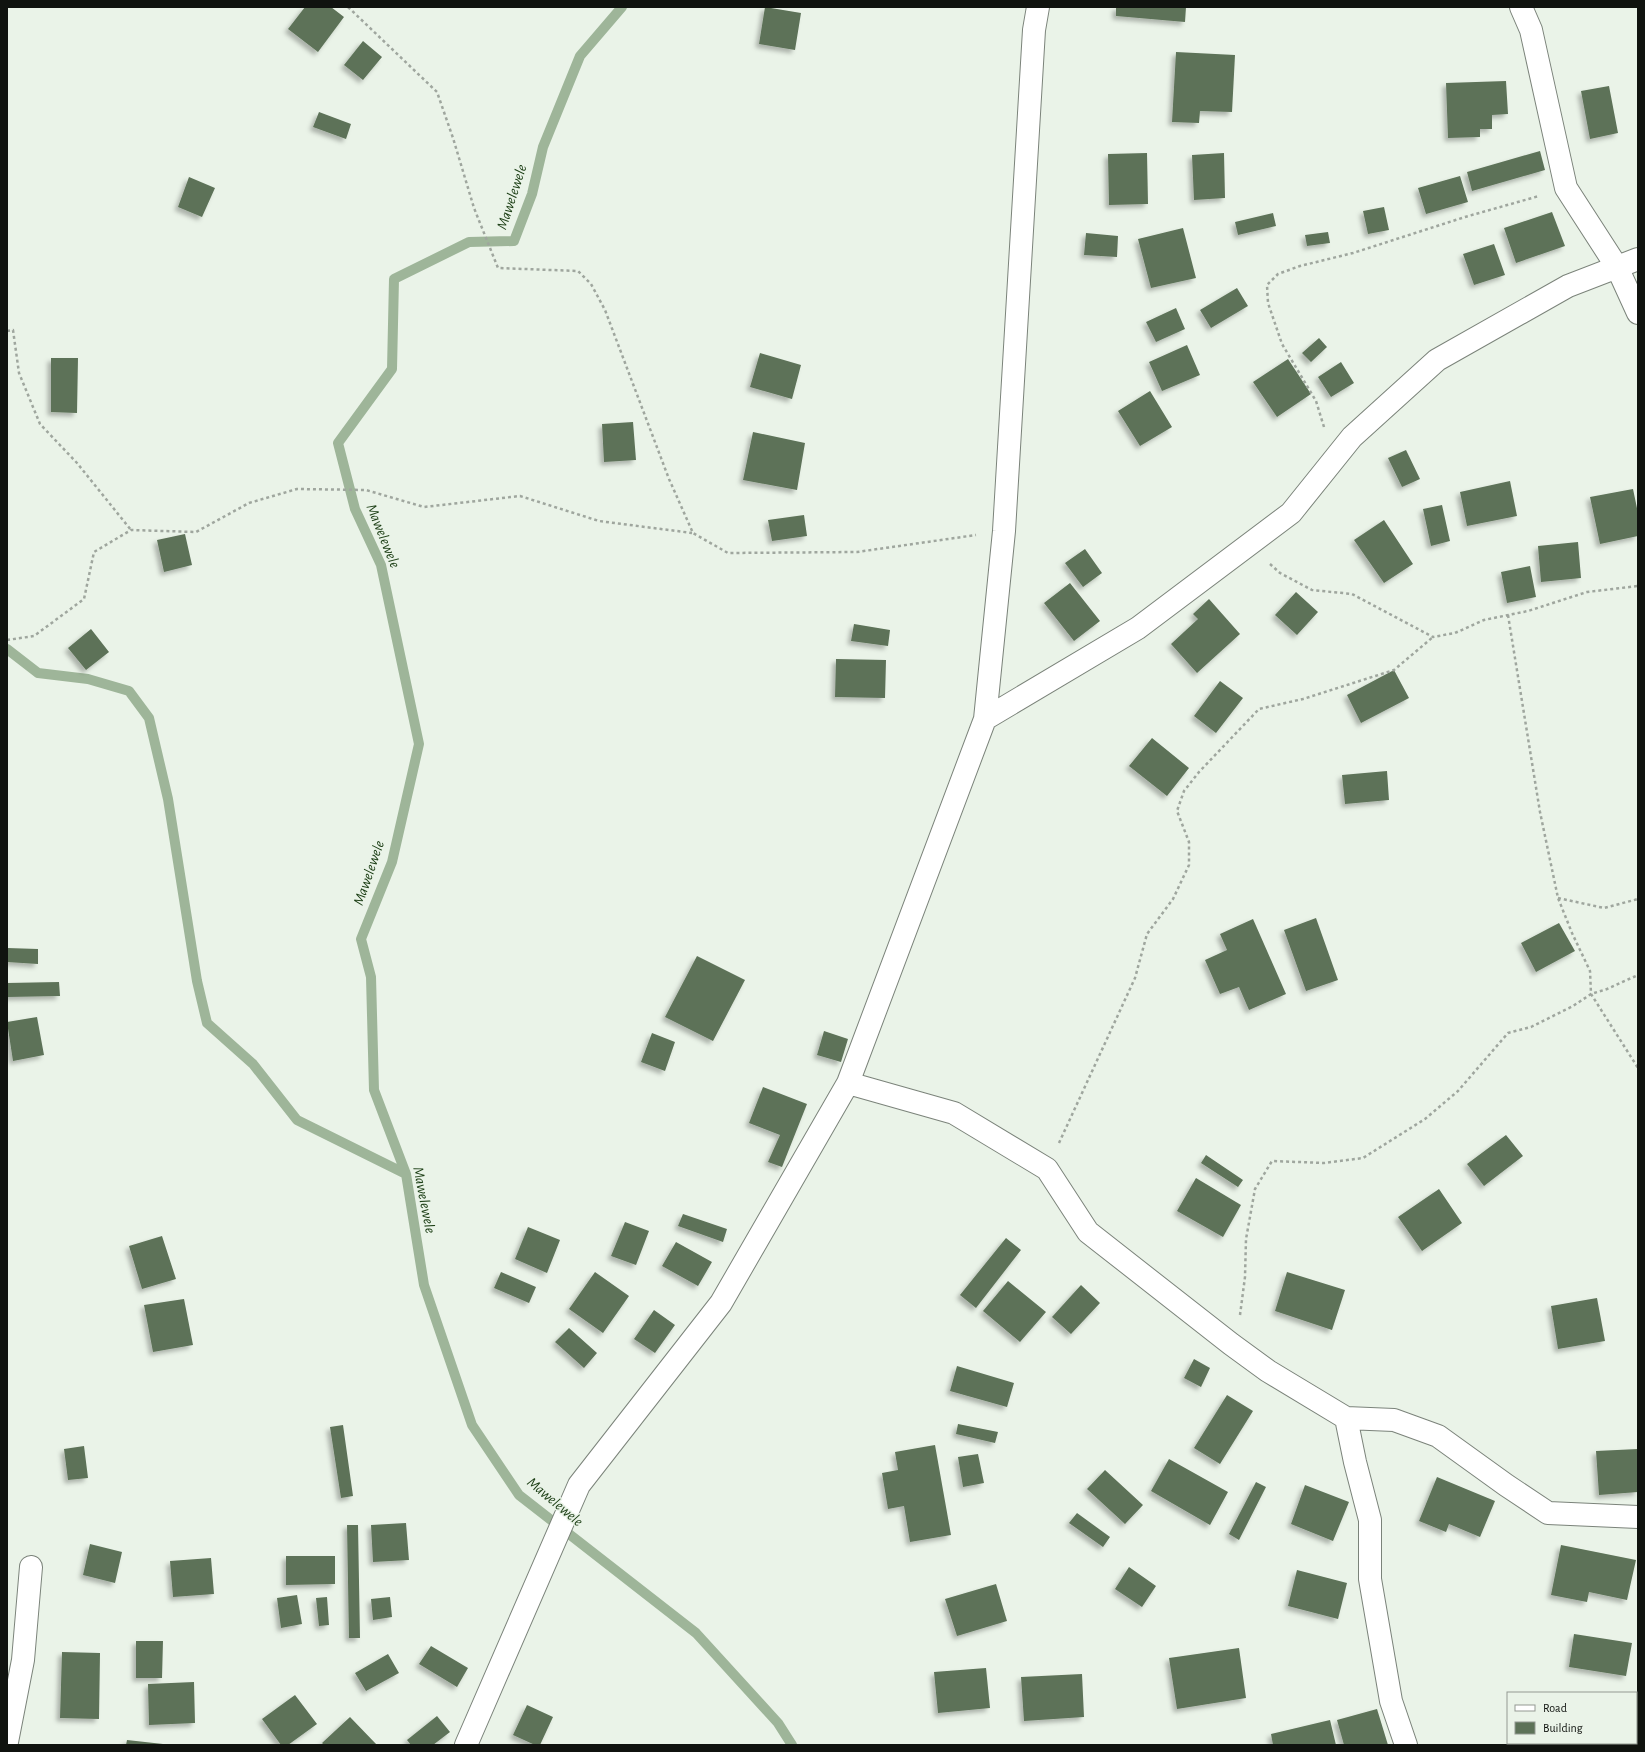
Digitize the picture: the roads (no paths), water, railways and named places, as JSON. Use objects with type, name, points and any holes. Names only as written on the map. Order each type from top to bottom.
[{"type":"street","points":[[466,1745],[578,1485],[721,1303],[848,1083],[985,719],[1004,531],[1034,30],[1038,7]]},
{"type":"street","points":[[1521,7],[1531,30],[1566,188],[1617,267],[1638,313]]},
{"type":"street","points":[[985,719],[1138,628],[1291,512],[1352,437],[1437,360],[1568,286],[1638,259]]},
{"type":"street","points":[[848,1083],[954,1113],[1047,1169],[1088,1232],[1231,1344],[1268,1371],[1346,1418],[1394,1420],[1438,1436],[1506,1485],[1548,1512],[1638,1517]]},
{"type":"street","points":[[1346,1418],[1355,1462],[1370,1520],[1370,1579],[1391,1701],[1406,1745]]},
{"type":"street","points":[[7,1742],[23,1660],[31,1567]]},
{"type":"waterway","name":"Mawelewele","points":[[622,7],[580,56],[543,147],[532,194],[514,241],[469,242],[394,279],[392,369],[338,443],[355,509],[381,565],[419,744],[392,862],[361,939],[371,977],[374,1090],[406,1174],[424,1285],[472,1425],[519,1495],[696,1633],[778,1723],[792,1745]]},
{"type":"waterway","points":[[7,649],[38,673],[88,679],[129,691],[149,718],[168,799],[197,981],[207,1023],[253,1064],[297,1120],[406,1174]]}]
